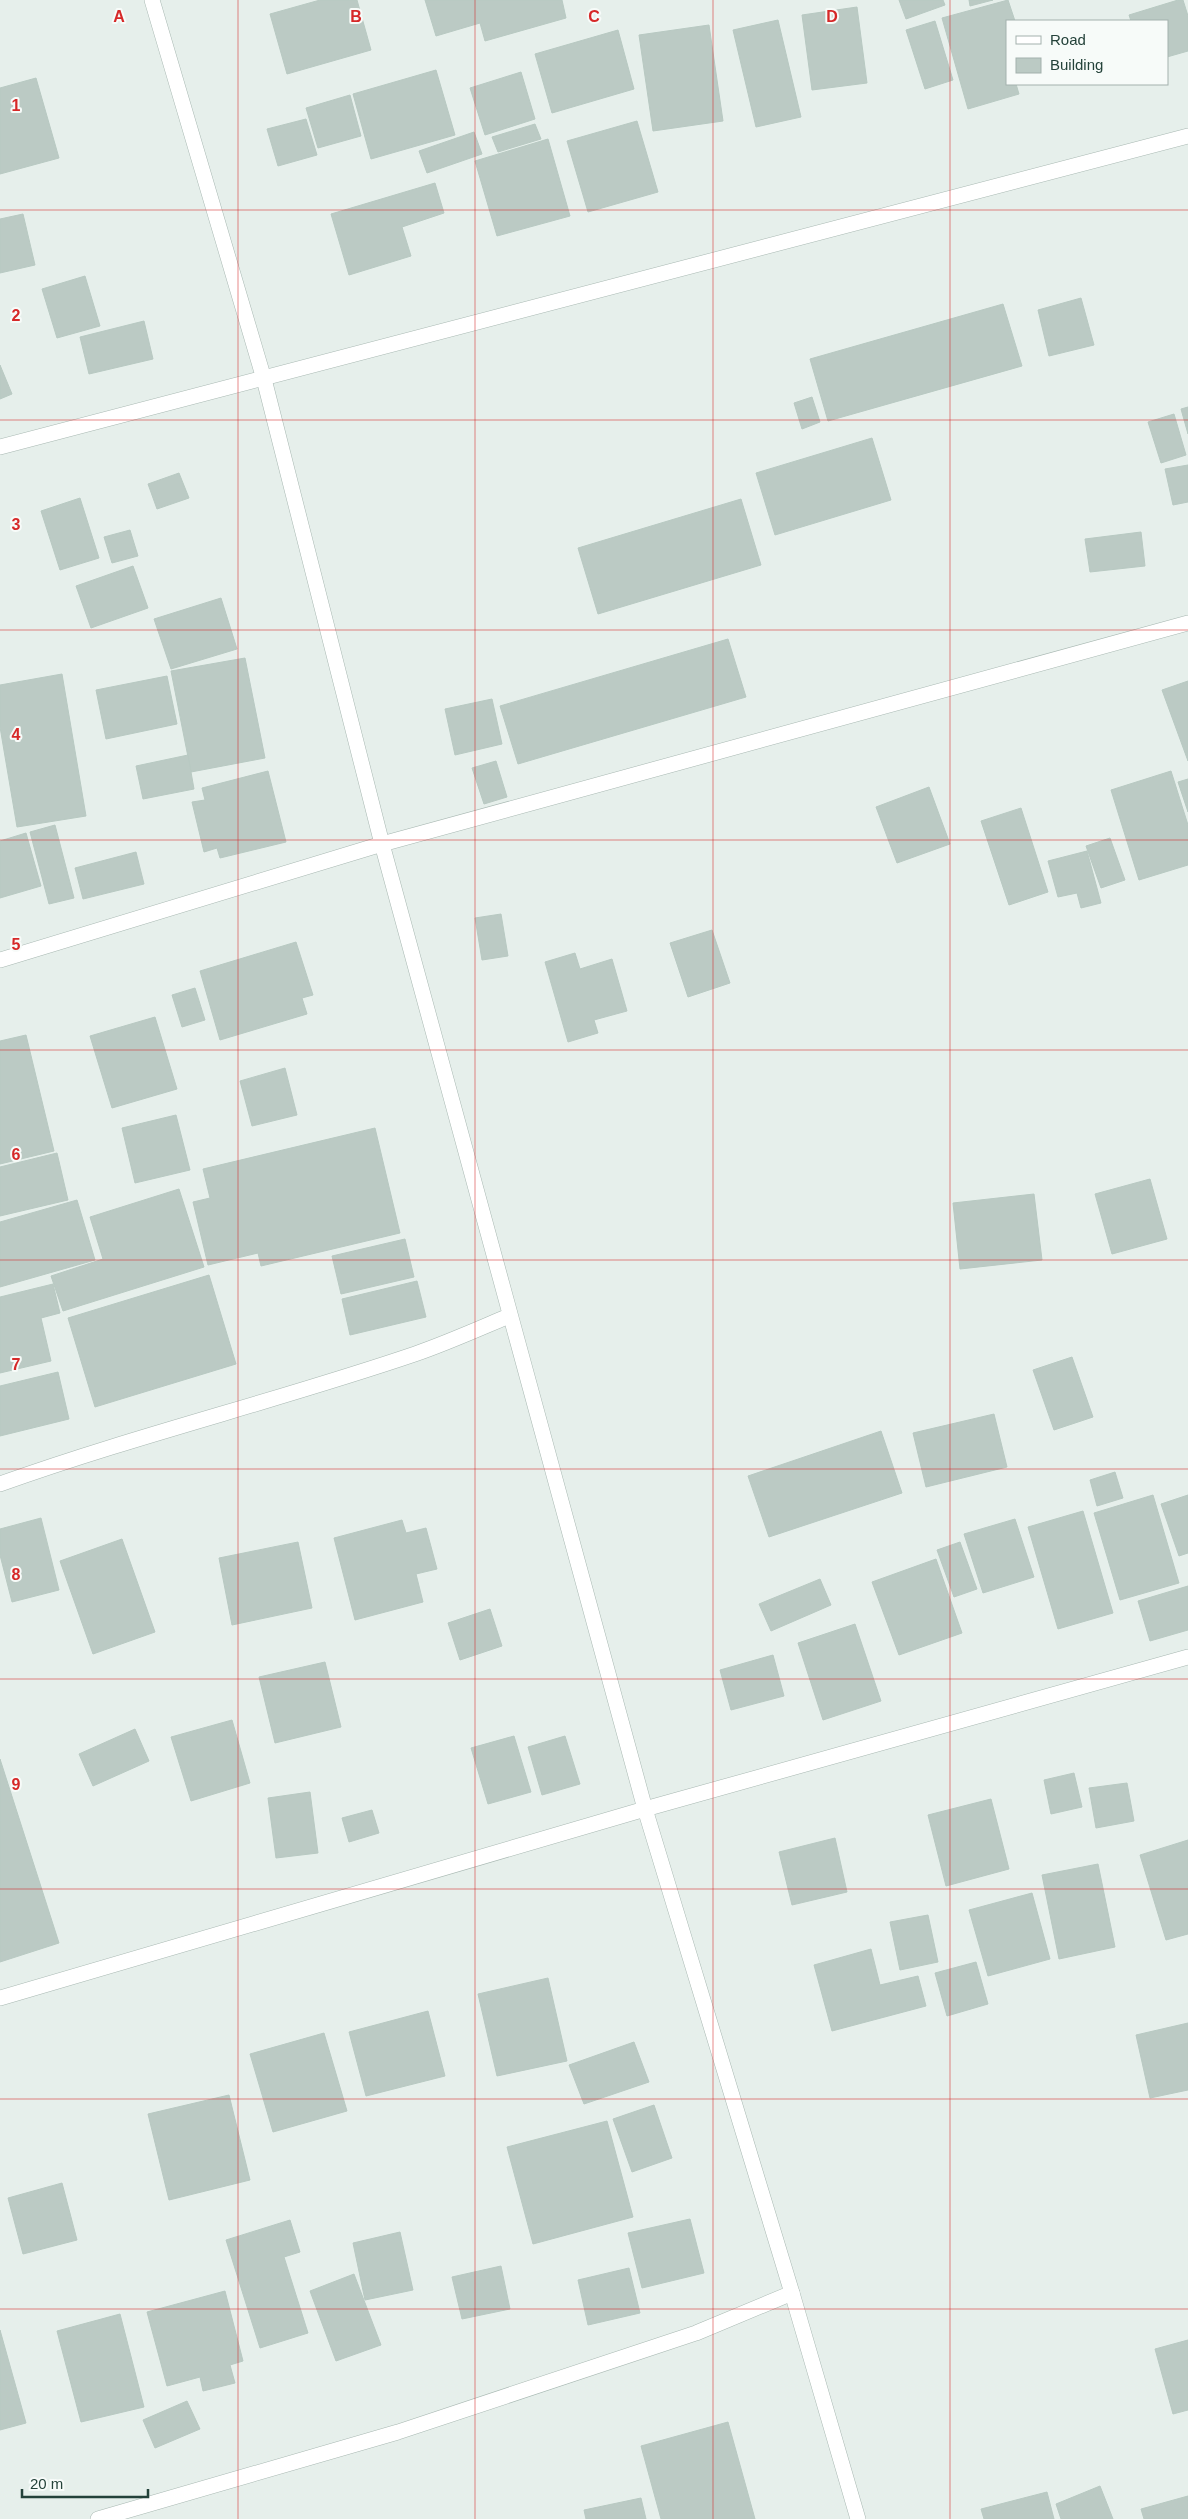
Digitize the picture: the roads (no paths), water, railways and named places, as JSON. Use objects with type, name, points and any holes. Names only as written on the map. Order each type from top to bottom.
[{"type":"street","points":[[152,0],[264,379],[382,844],[645,1809],[792,2293],[858,2519]]},
{"type":"street","points":[[0,447],[1188,136]]},
{"type":"street","points":[[0,960],[382,844],[1188,623]]},
{"type":"street","points":[[0,1484],[75,1457],[284,1395],[416,1353],[510,1316]]},
{"type":"street","points":[[0,1998],[645,1809],[1188,1657]]},
{"type":"street","points":[[98,2519],[398,2432],[696,2334],[792,2293]]}]
